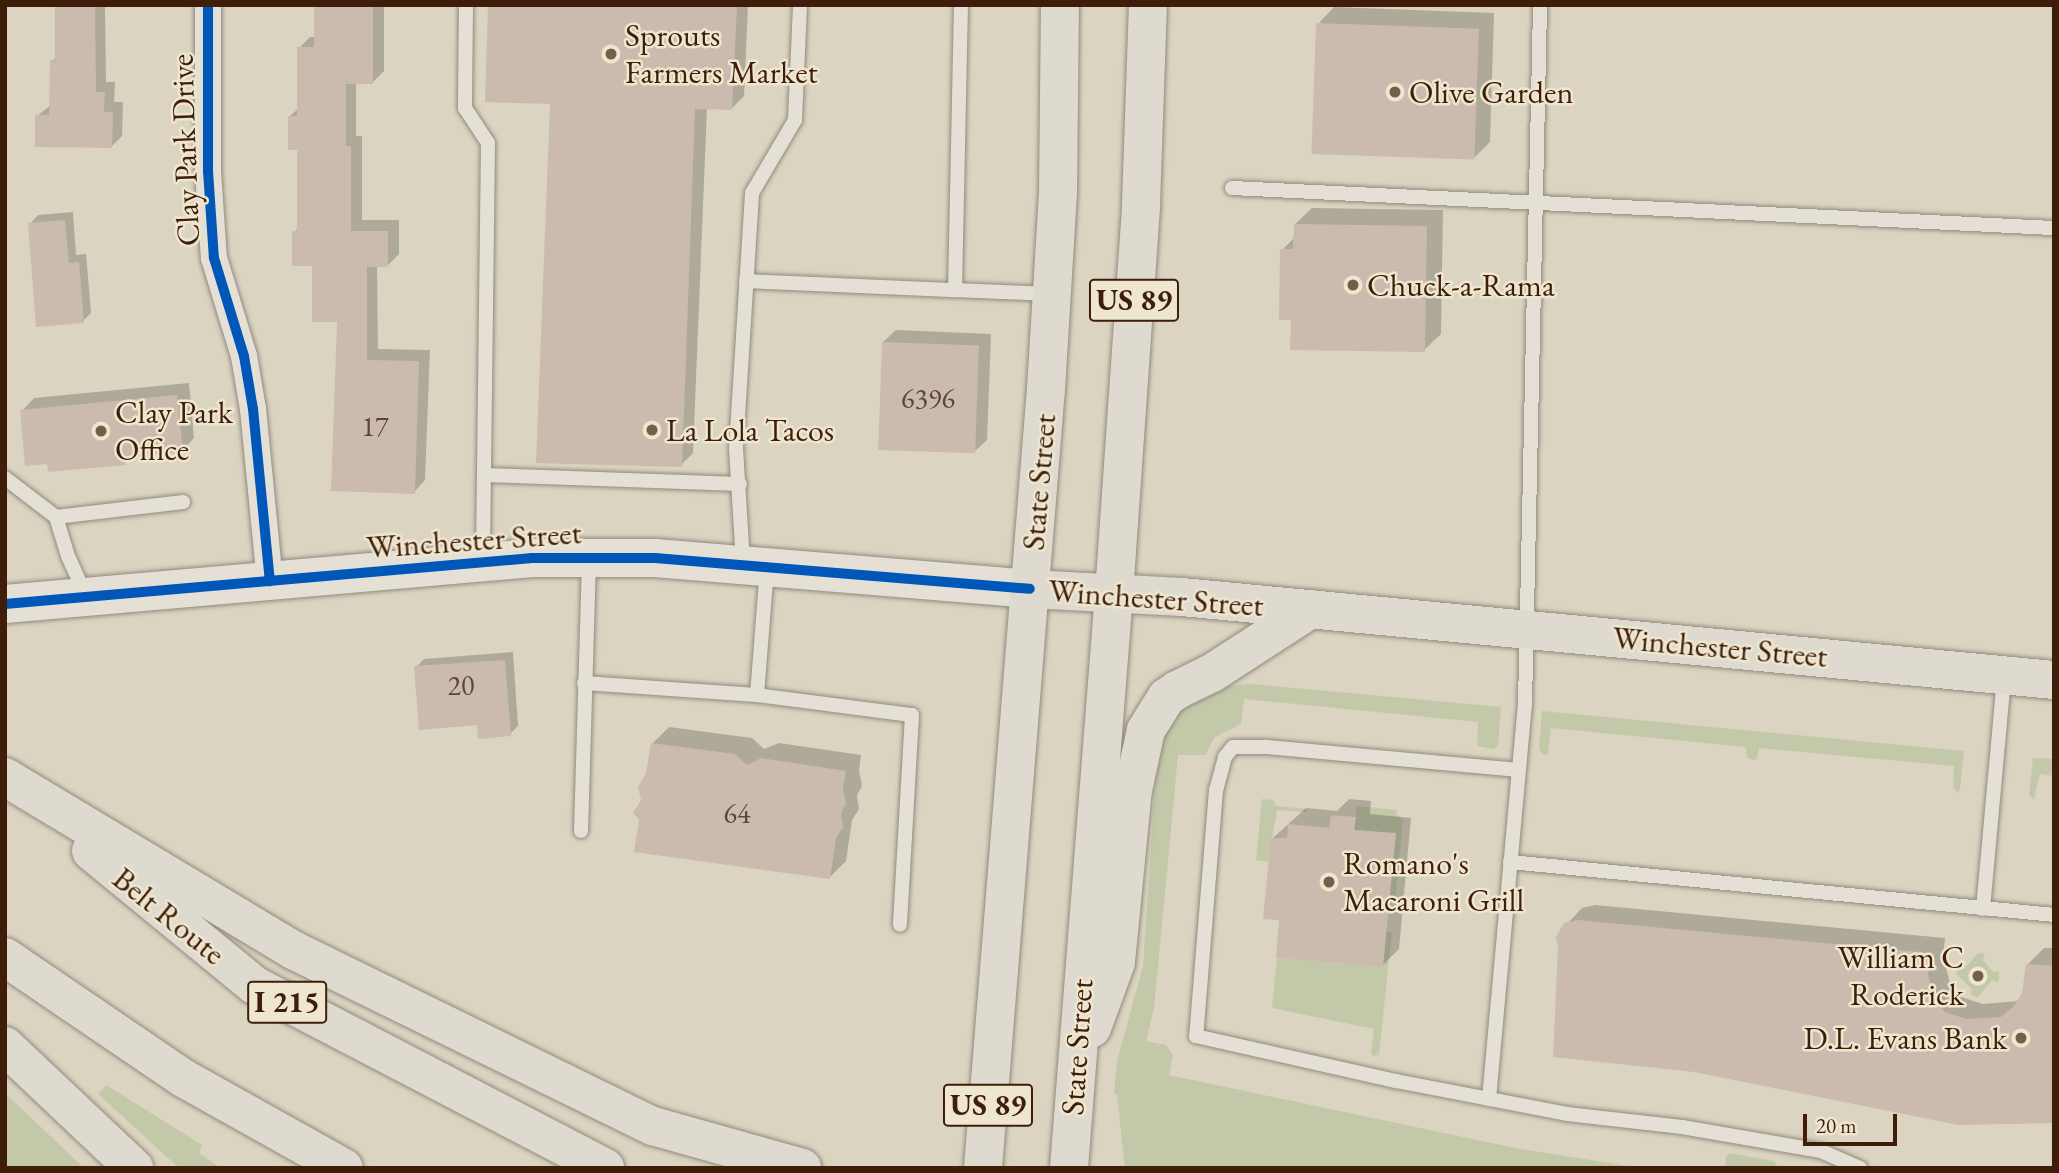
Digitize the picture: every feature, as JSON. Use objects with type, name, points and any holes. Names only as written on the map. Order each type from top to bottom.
[{"type":"main road","name":"State Street","points":[[983,1168],[1052,295],[1058,193],[1060,5]]},
{"type":"main road","name":"State Street","points":[[1069,1168],[1114,594],[1141,204],[1148,5]]},
{"type":"main road","name":"Winchester Street","points":[[5,604],[483,562],[655,558],[1311,609],[2054,680]]},
{"type":"main road","points":[[1075,1076],[1116,962],[1133,790],[1146,730],[1167,697],[1212,673],[1311,609]]},
{"type":"main road","points":[[5,779],[318,963],[653,1126],[802,1168]]},
{"type":"main road","name":"Belt Route","points":[[5,779],[254,985],[605,1168]]},
{"type":"main road","points":[[5,957],[183,1077],[344,1168]]},
{"type":"main road","points":[[5,1046],[134,1168]]},
{"type":"street","name":"Clay Park Drive","points":[[208,5],[208,171],[214,258],[244,356],[253,409],[270,581]]},
{"type":"lane","points":[[466,5],[465,108],[488,143],[483,562]]},
{"type":"lane","points":[[757,695],[755,566],[736,447],[746,281],[752,193],[794,120],[800,5]]},
{"type":"lane","points":[[955,290],[961,5]]},
{"type":"lane","points":[[1489,1099],[1519,770],[1527,630],[1540,5]]},
{"type":"lane","points":[[1232,188],[1535,204],[1974,222],[2054,228]]},
{"type":"lane","points":[[746,281],[1052,295]]},
{"type":"lane","points":[[485,474],[740,484]]},
{"type":"lane","points":[[5,478],[56,517],[82,598]]},
{"type":"lane","points":[[56,517],[183,502]]},
{"type":"lane","points":[[581,831],[589,558]]},
{"type":"lane","points":[[1983,909],[2005,675]]},
{"type":"lane","points":[[584,682],[757,695],[912,715],[900,925]]},
{"type":"lane","points":[[1519,770],[1247,746],[1233,747],[1224,757],[1216,790],[1196,1036],[1567,1114],[1682,1127],[1821,1151],[1860,1168]]},
{"type":"lane","points":[[1510,862],[2054,915]]},
{"type":"green space","points":[[1250,684],[1501,707],[1498,746],[1493,749],[1477,746],[1478,722],[1244,699],[1241,724],[1215,737],[1205,755],[1178,755],[1154,1008],[1146,1041],[1166,1045],[1173,1055],[1169,1075],[1515,1148],[1641,1168],[1125,1168],[1117,1095],[1114,1094],[1117,1061],[1143,966],[1157,757],[1163,736],[1182,709],[1225,686]]},
{"type":"green space","points":[[1542,711],[1964,751],[1960,790],[1957,793],[1953,788],[1954,766],[1759,748],[1757,759],[1753,760],[1747,758],[1746,747],[1551,728],[1548,754],[1543,755],[1539,749]]},
{"type":"green space","points":[[2033,758],[2054,759],[2054,776],[2040,774],[2034,800],[2029,795]]},
{"type":"green space","points":[[1262,799],[1273,800],[1276,806],[1307,809],[1306,812],[1277,810],[1268,862],[1256,860]]},
{"type":"green space","points":[[1357,806],[1397,810],[1396,814],[1403,819],[1395,902],[1389,902],[1395,834],[1354,830]]},
{"type":"green space","points":[[1386,931],[1392,932],[1379,1055],[1373,1056],[1371,1052],[1374,1029],[1272,1008],[1277,958],[1383,967]]},
{"type":"green space","points":[[1978,953],[1985,954],[1983,960],[1993,972],[1999,971],[1999,979],[1998,982],[1992,980],[1978,997],[1971,995],[1972,989],[1956,974],[1958,967],[1964,969]]},
{"type":"green space","points":[[106,1085],[202,1145],[199,1153],[220,1168],[179,1168],[98,1094]]},
{"type":"green space","points":[[5,1093],[84,1168],[5,1168]]},
{"type":"green space","points":[[1730,1153],[1773,1161],[1780,1168],[1725,1168],[1726,1156]]},
{"type":"building","points":[[55,5],[95,5],[96,92],[105,92],[104,112],[113,112],[112,148],[35,147],[35,115],[49,115],[50,60],[55,61]]},
{"type":"building","points":[[314,5],[373,5],[373,84],[346,84],[346,146],[351,146],[351,231],[388,231],[388,267],[367,267],[367,360],[419,361],[415,494],[331,491],[337,322],[312,322],[312,266],[292,266],[292,231],[297,231],[297,150],[288,150],[288,116],[297,116],[297,47],[314,47]]},
{"type":"building","points":[[488,5],[737,5],[732,110],[695,109],[682,467],[536,463],[550,104],[485,102]]},
{"type":"building","name":"Olive Garden","points":[[1316,23],[1479,29],[1474,160],[1311,154]]},
{"type":"building","points":[[65,220],[69,263],[79,262],[84,323],[36,327],[28,223]]},
{"type":"building","name":"Chuck-a-Rama","points":[[1294,224],[1427,226],[1425,352],[1290,350],[1291,320],[1279,320],[1280,249],[1293,249]]},
{"type":"building","points":[[882,342],[979,345],[975,453],[878,450]]},
{"type":"building","name":"Clay Park Office","points":[[177,395],[183,452],[125,458],[126,465],[48,472],[47,464],[25,466],[20,410]]},
{"type":"building","points":[[505,660],[511,736],[478,739],[477,725],[419,730],[414,666]]},
{"type":"building","points":[[651,743],[735,754],[747,765],[761,758],[846,771],[843,789],[846,804],[841,813],[843,827],[836,838],[830,879],[634,852],[639,820],[633,813],[641,800],[638,787],[646,773]]},
{"type":"building","name":"Romano's Macaroni Grill","points":[[1331,815],[1356,817],[1354,830],[1396,833],[1383,967],[1276,958],[1279,920],[1263,919],[1271,838],[1287,838],[1288,824],[1329,828]]},
{"type":"building","points":[[1578,920],[1930,953],[1928,975],[1934,999],[1945,1012],[1966,1019],[2001,1017],[2014,1006],[2022,993],[2026,964],[2054,966],[2054,1123],[1958,1125],[1694,1072],[1553,1057],[1558,948],[1556,937],[1564,923]]},
{"type":"cycle path","points":[[208,5],[208,171],[214,258],[244,356],[253,409],[270,581]]},
{"type":"cycle path","points":[[5,604],[532,558],[655,558],[1030,589]]},
{"type":"place","name":"Sprouts Farmers Market","points":[[611,54]]},
{"type":"place","name":"Olive Garden","points":[[1395,92]]},
{"type":"place","name":"Chuck-a-Rama","points":[[1353,285]]},
{"type":"place","name":"La Lola Tacos","points":[[652,430]]},
{"type":"place","name":"Clay Park Office","points":[[101,431]]},
{"type":"place","name":"Romano's Macaroni Grill","points":[[1329,882]]},
{"type":"place","name":"William C Roderick","points":[[1978,976]]},
{"type":"place","name":"D.L. Evans Bank","points":[[2021,1038]]}]
